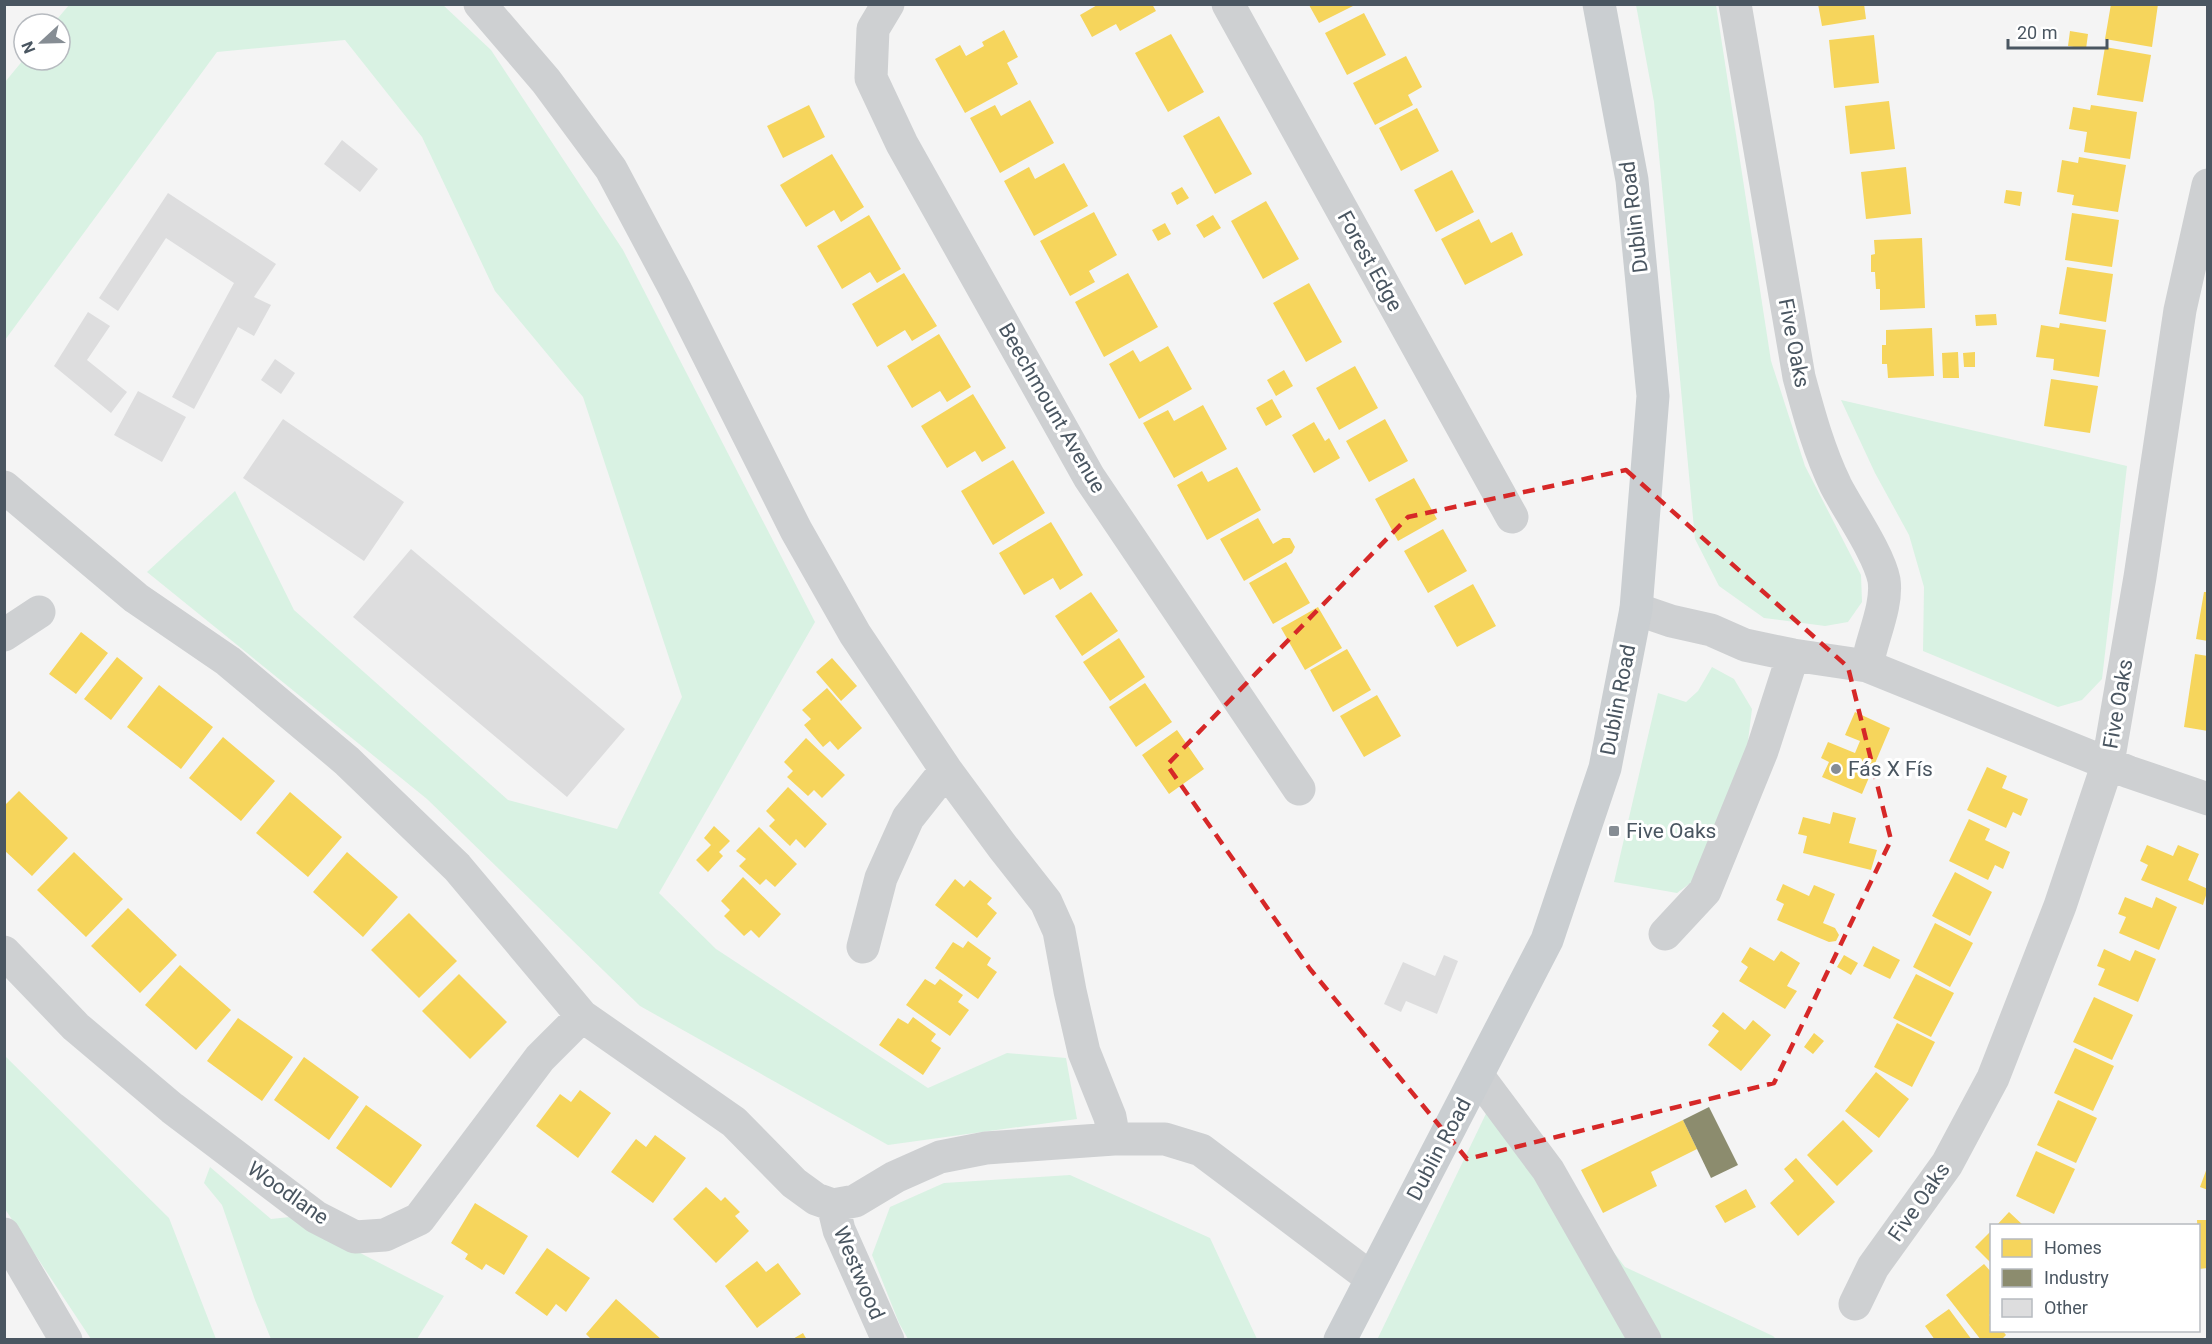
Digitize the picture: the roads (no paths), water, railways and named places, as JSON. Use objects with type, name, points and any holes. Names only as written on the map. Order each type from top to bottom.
[{"type":"main road","name":"Dublin Road","points":[[1340,1340],[1547,940],[1605,768],[1636,609],[1653,396],[1632,180],[1599,4]]},
{"type":"street","points":[[480,4],[546,81],[611,169],[675,289],[802,541],[855,634],[946,770],[1046,902],[1059,932],[1084,1052],[1110,1117],[1114,1139]]},
{"type":"street","name":"Beechmount Avenue","points":[[888,4],[873,29],[871,78],[902,144],[1089,477],[1299,789]]},
{"type":"street","name":"Forest Edge","points":[[1228,4],[1512,518]]},
{"type":"street","name":"Five Oaks","points":[[1735,4],[1799,377],[1811,423],[1835,484],[1874,554],[1884,580],[1883,603],[1867,666]]},
{"type":"street","name":"Five Oaks","points":[[1855,1304],[1874,1267],[1947,1164],[1993,1077],[2061,906],[2108,763],[2140,577],[2180,310],[2208,185]]},
{"type":"street","points":[[4,487],[136,598],[228,661],[347,761],[457,867],[582,1016],[734,1122],[794,1183],[816,1199],[833,1205],[855,1201],[895,1177],[940,1157],[986,1148],[1114,1139],[1165,1139],[1201,1150],[1371,1278]]},
{"type":"street","name":"Five Oaks","points":[[1636,609],[1671,621],[1711,630],[1745,645],[1792,655],[1867,666],[2129,772],[2208,799]]},
{"type":"street","points":[[4,634],[39,612]]},
{"type":"street","points":[[1665,934],[1704,891],[1762,751],[1792,655]]},
{"type":"street","points":[[863,947],[881,878],[908,818],[946,770]]},
{"type":"street","name":"Woodlane","points":[[4,952],[76,1027],[172,1108],[316,1217],[355,1237],[385,1235],[419,1219],[540,1058],[582,1016]]},
{"type":"street","points":[[1478,1076],[1548,1170],[1646,1340]]},
{"type":"street","name":"Westwood","points":[[833,1205],[839,1230],[888,1340]]},
{"type":"street","points":[[4,1234],[66,1340]]},
{"type":"place","name":"Fás X Fís","points":[[1836,769]]},
{"type":"place","name":"Five Oaks","points":[[1614,831]]}]
